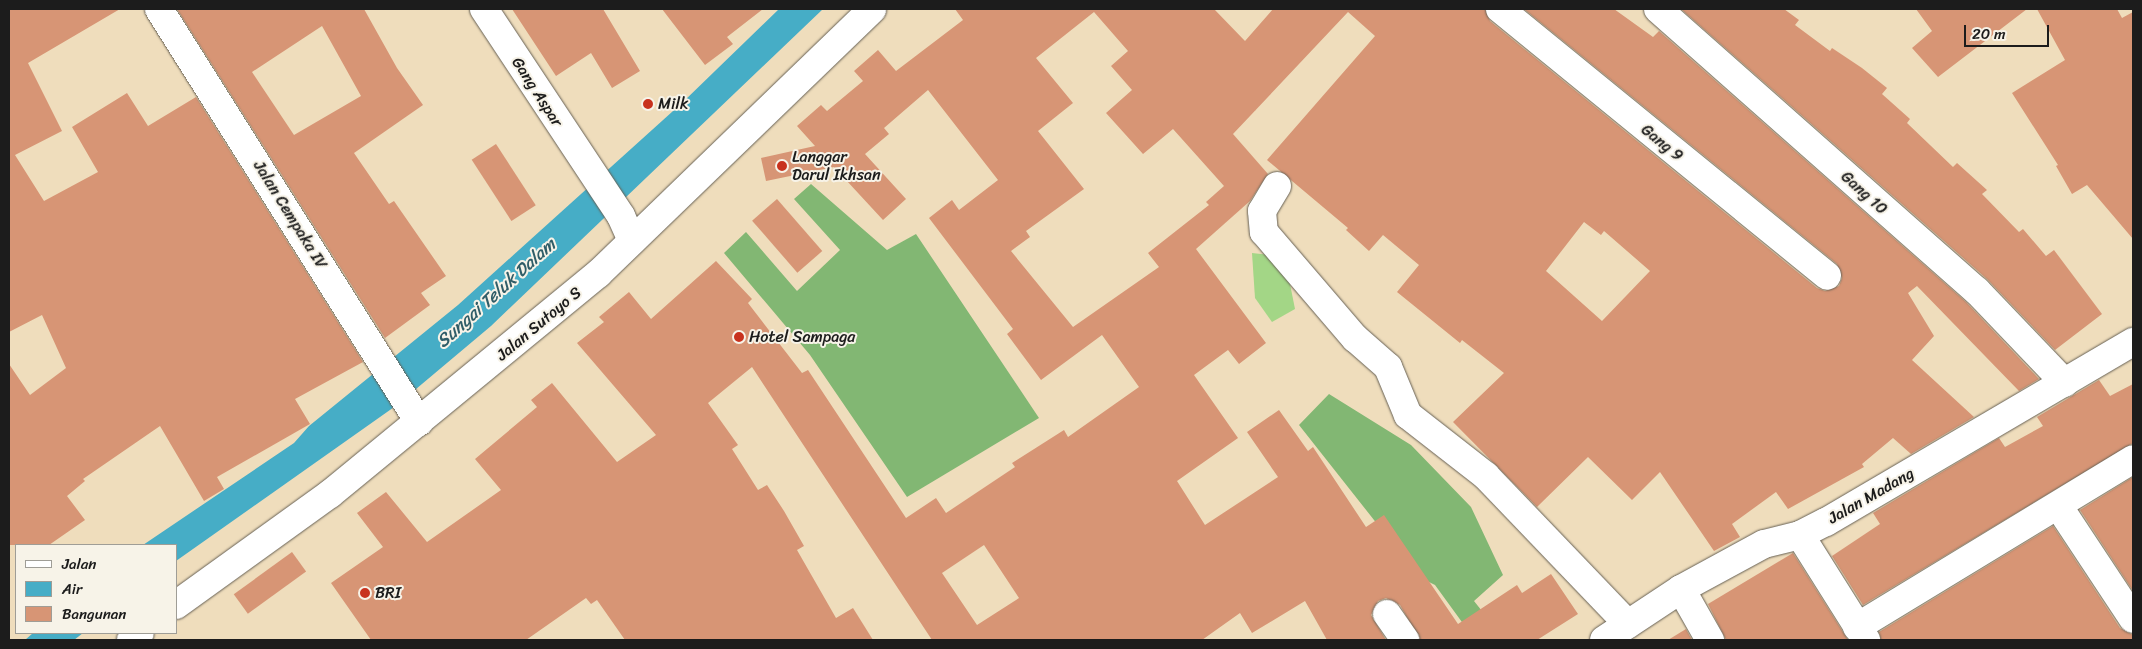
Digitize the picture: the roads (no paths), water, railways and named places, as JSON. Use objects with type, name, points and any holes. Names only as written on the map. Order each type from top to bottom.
[{"type":"main road","name":"Jalan Cempaka IV","points":[[159,9],[414,414]]},
{"type":"main road","name":"Gang Aspar","points":[[484,9],[591,175],[621,216],[632,241]]},
{"type":"main road","name":"Jalan Sutoyo S","points":[[178,603],[330,494],[414,414],[598,274],[872,9]]},
{"type":"main road","name":"Gang 9","points":[[1500,9],[1827,276]]},
{"type":"main road","name":"Gang 10","points":[[1658,9],[1977,291],[2065,383]]},
{"type":"main road","points":[[1276,186],[1262,211],[1264,232],[1355,338],[1388,366],[1408,415],[1486,476],[1628,624]]},
{"type":"main road","name":"Jalan Madang","points":[[1604,640],[1681,589],[1764,544],[1800,535],[2133,342]]},
{"type":"main road","points":[[1800,535],[1861,633],[2133,459]]},
{"type":"main road","points":[[2059,507],[2133,619]]},
{"type":"main road","points":[[1681,589],[1710,640]]},
{"type":"main road","points":[[1387,614],[1405,640]]},
{"type":"water","name":"Sungai Teluk Dalam","points":[[779,9],[823,9],[491,326],[397,405],[178,560],[178,544],[144,544],[294,443],[309,426],[458,305],[683,102]]},
{"type":"water","points":[[32,634],[82,634],[74,640],[25,640]]},
{"type":"place","name":"Milk","points":[[648,104]]},
{"type":"place","name":"Langgar Darul Ikhsan","points":[[782,166]]},
{"type":"place","name":"Hotel Sampaga","points":[[739,337]]},
{"type":"place","name":"BRI","points":[[365,593]]}]
